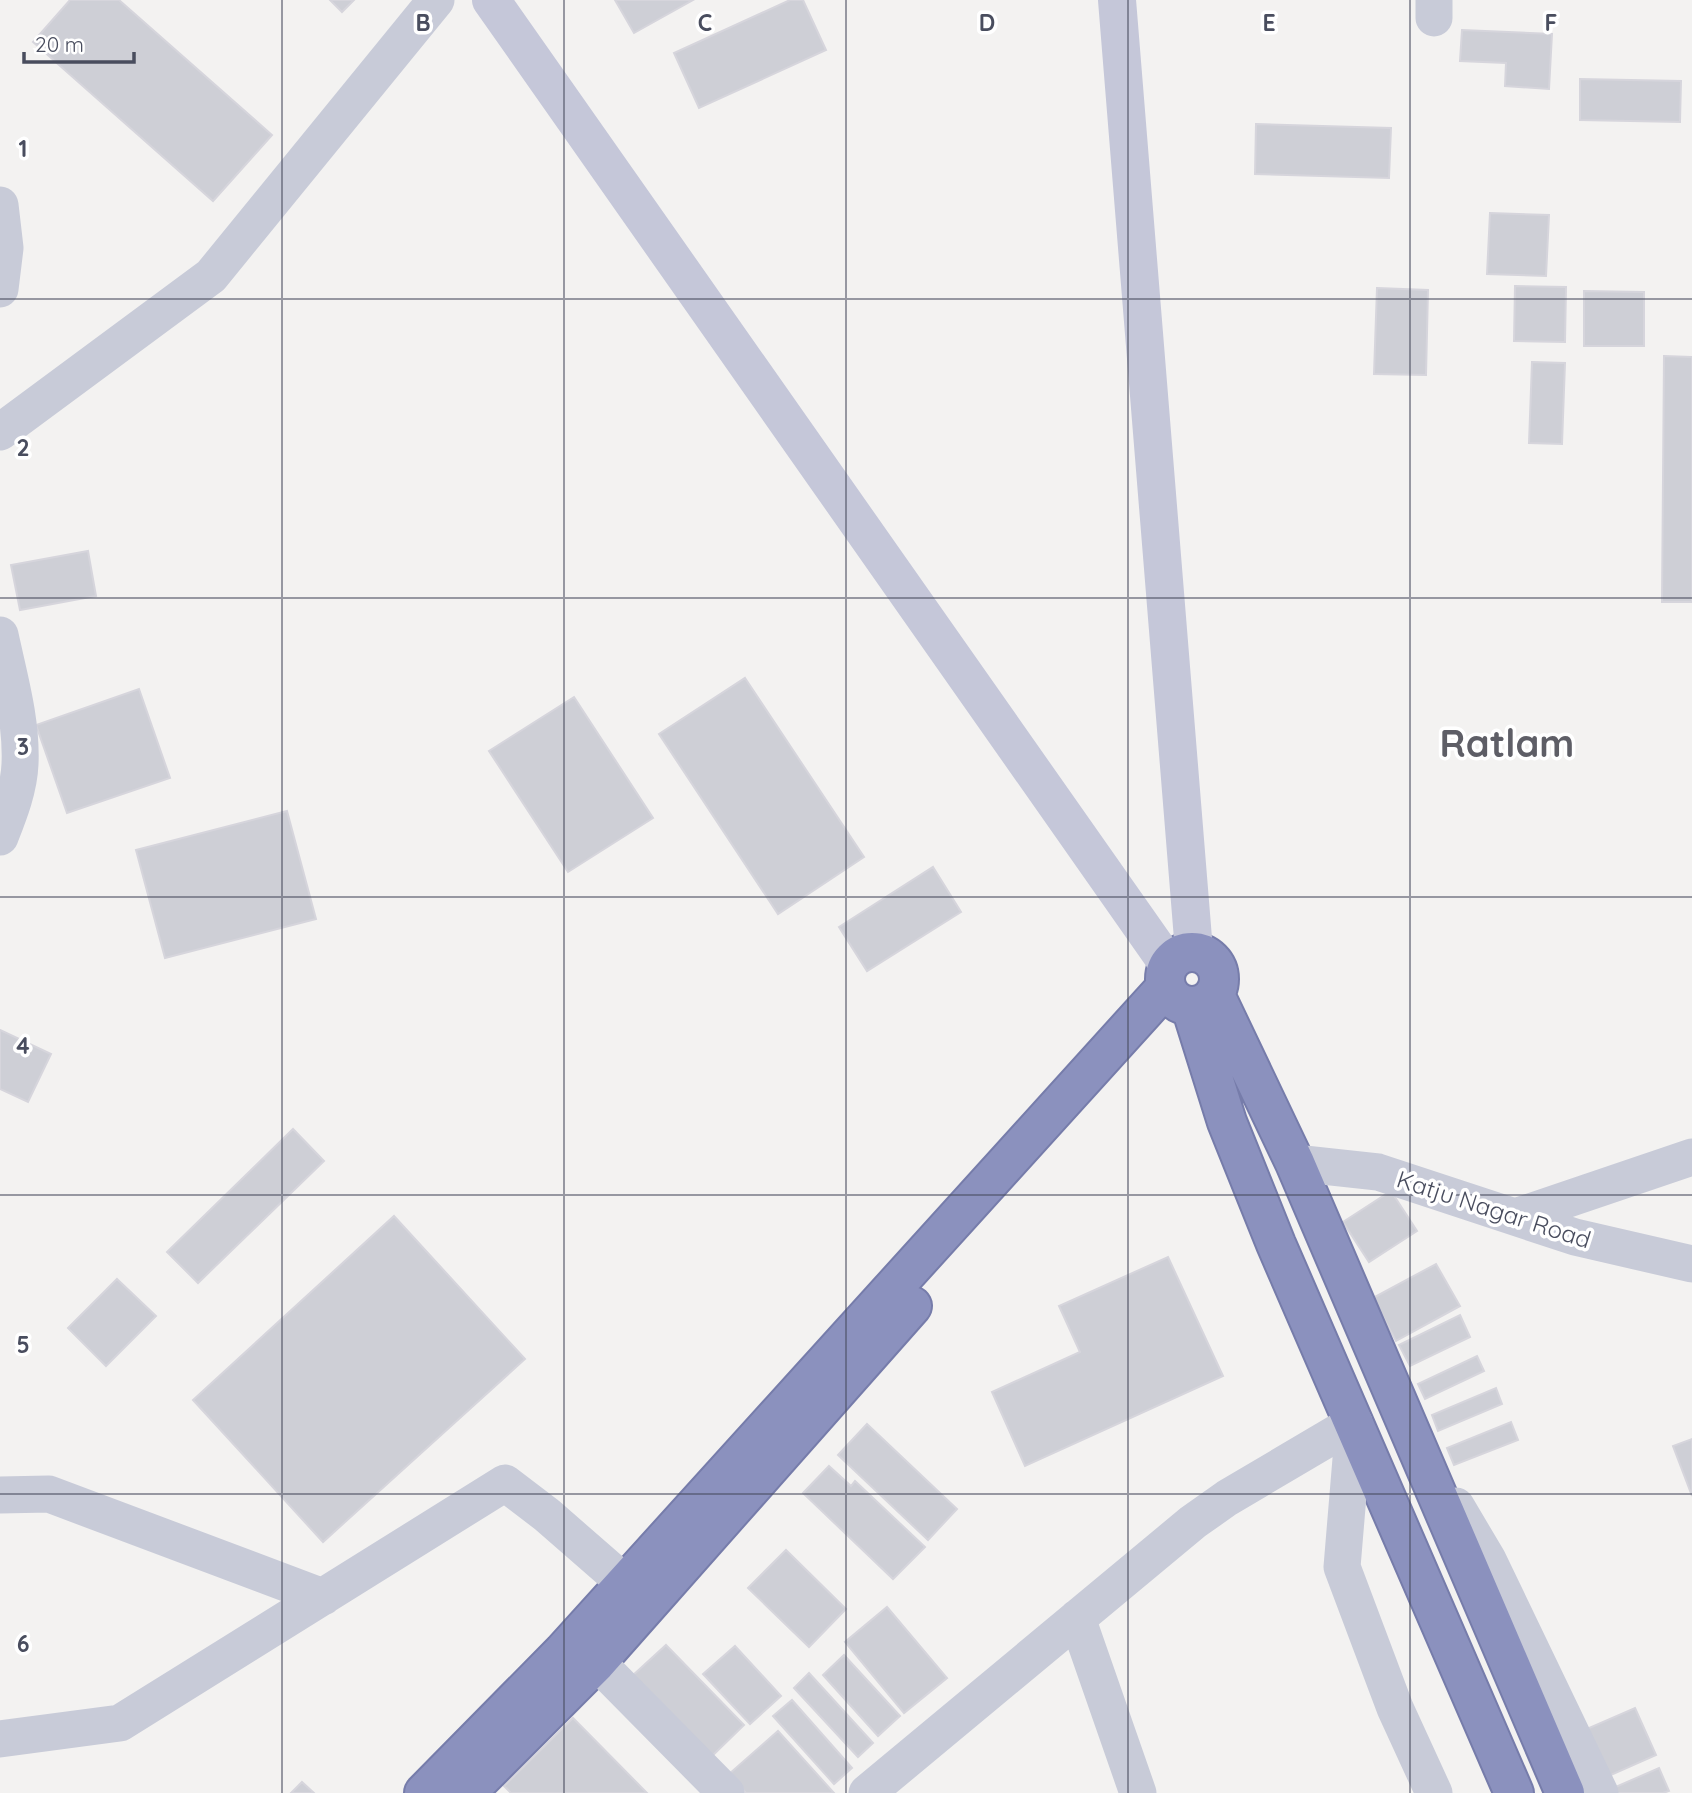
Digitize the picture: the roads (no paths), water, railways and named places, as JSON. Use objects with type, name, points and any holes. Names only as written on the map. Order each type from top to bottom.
[{"type":"highway","points":[[1186,984],[1295,1163],[1565,1793]]},
{"type":"highway","points":[[1186,984],[1227,1122],[1276,1244],[1514,1793]]},
{"type":"highway","points":[[424,1793],[585,1651],[625,1583],[1186,984]]},
{"type":"highway","points":[[466,1793],[585,1651],[1186,984]]},
{"type":"main road","points":[[491,0],[1186,984]]},
{"type":"main road","points":[[1117,0],[1186,984]]},
{"type":"street","points":[[0,432],[211,276],[436,0]]},
{"type":"street","points":[[0,205],[5,248],[0,289]]},
{"type":"street","points":[[0,635],[19,727],[20,766],[13,804],[0,837]]},
{"type":"street","points":[[1515,1217],[1692,1157]]},
{"type":"street","name":"Katju Nagar Road","points":[[1295,1163],[1377,1172],[1576,1237],[1692,1264]]},
{"type":"street","points":[[1402,1414],[1488,1560],[1600,1793]]},
{"type":"street","points":[[867,1793],[1204,1514],[1354,1423]]},
{"type":"street","points":[[1354,1423],[1342,1567],[1395,1708],[1434,1793]]},
{"type":"street","points":[[0,1739],[120,1723],[505,1483],[547,1515],[625,1583]]},
{"type":"street","points":[[0,1495],[48,1494],[323,1597]]},
{"type":"street","points":[[1077,1618],[1138,1793]]},
{"type":"street","points":[[585,1651],[726,1793]]},
{"type":"district","name":"Ratlam","points":[[1507,743]]}]
